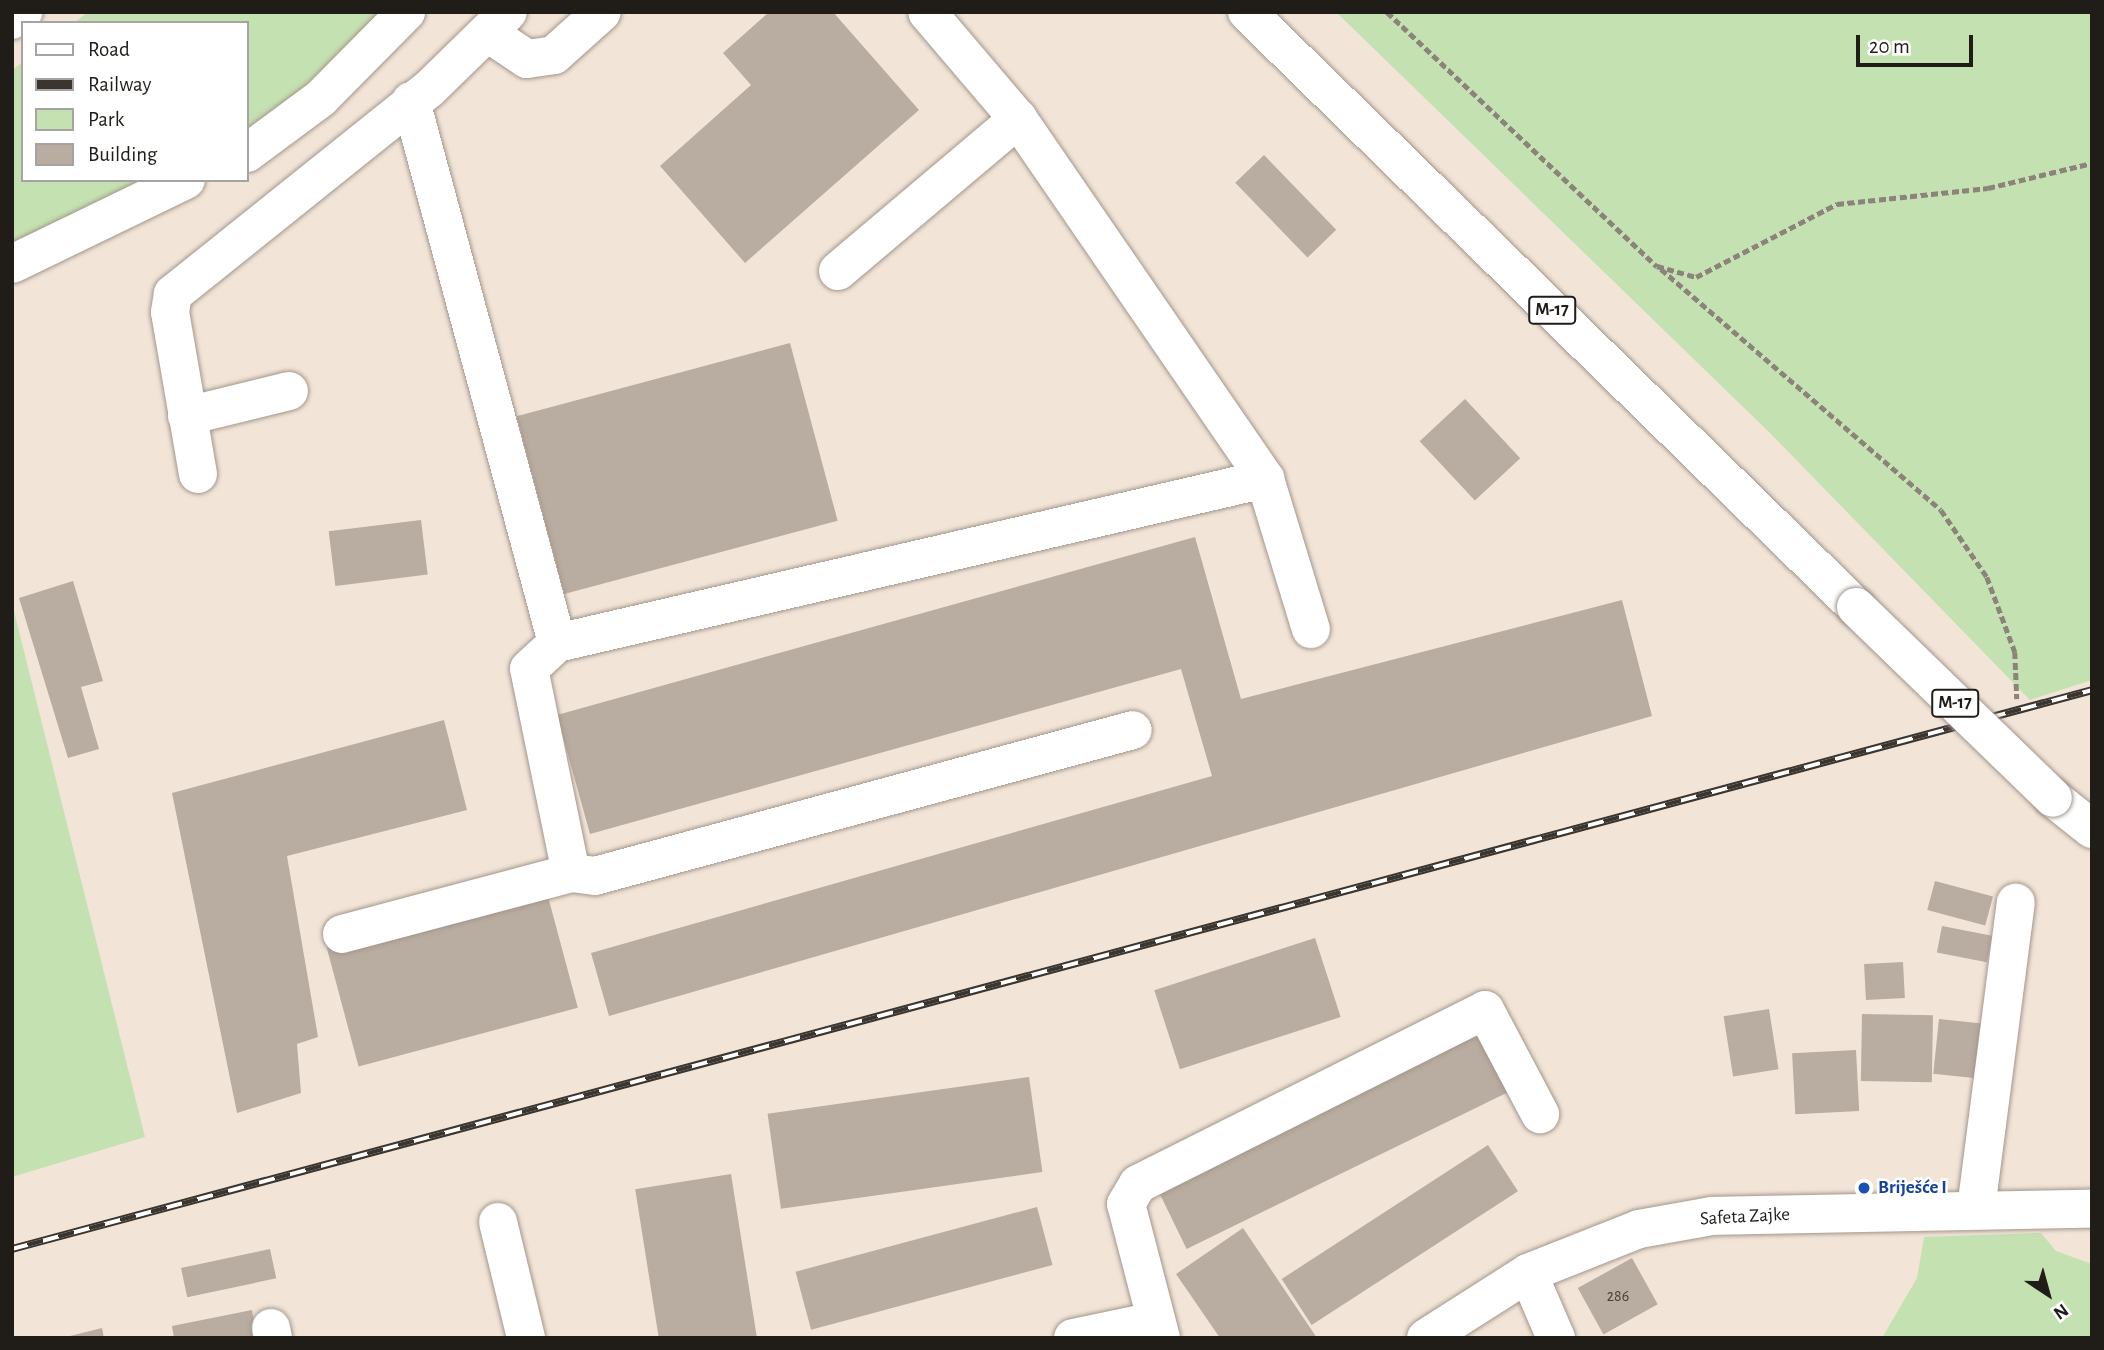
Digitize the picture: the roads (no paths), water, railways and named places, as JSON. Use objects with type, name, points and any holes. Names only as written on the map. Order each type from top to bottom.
[{"type":"main road","points":[[12,20],[23,12]]},
{"type":"main road","points":[[248,152],[321,98],[406,12]]},
{"type":"main road","points":[[198,474],[170,312],[173,294],[411,101],[498,23],[527,60],[554,55],[603,12]]},
{"type":"main road","points":[[927,12],[1018,119],[1265,480],[1311,629]]},
{"type":"main road","name":"M-17","points":[[1247,12],[2053,798],[2092,830]]},
{"type":"main road","points":[[411,101],[557,643]]},
{"type":"main road","points":[[838,271],[1018,119]]},
{"type":"main road","points":[[12,264],[182,182]]},
{"type":"main road","points":[[187,416],[289,391]]},
{"type":"main road","points":[[571,873],[529,669],[557,643],[1265,480]]},
{"type":"main road","points":[[342,934],[571,873],[595,876],[1133,730]]},
{"type":"main road","points":[[1976,1209],[2016,904]]},
{"type":"main road","points":[[1073,1338],[1158,1329],[1126,1204],[1138,1184],[1485,1010],[1540,1114]]},
{"type":"main road","name":"Safeta Zajke","points":[[1426,1338],[1528,1273],[1639,1229],[1712,1216],[1976,1209],[2092,1209]]},
{"type":"main road","points":[[498,1222],[526,1338]]},
{"type":"main road","points":[[1528,1273],[1556,1338]]},
{"type":"railway","points":[[12,1249],[2092,690]]},
{"type":"place","name":"Briješće I","points":[[1864,1188]]}]
